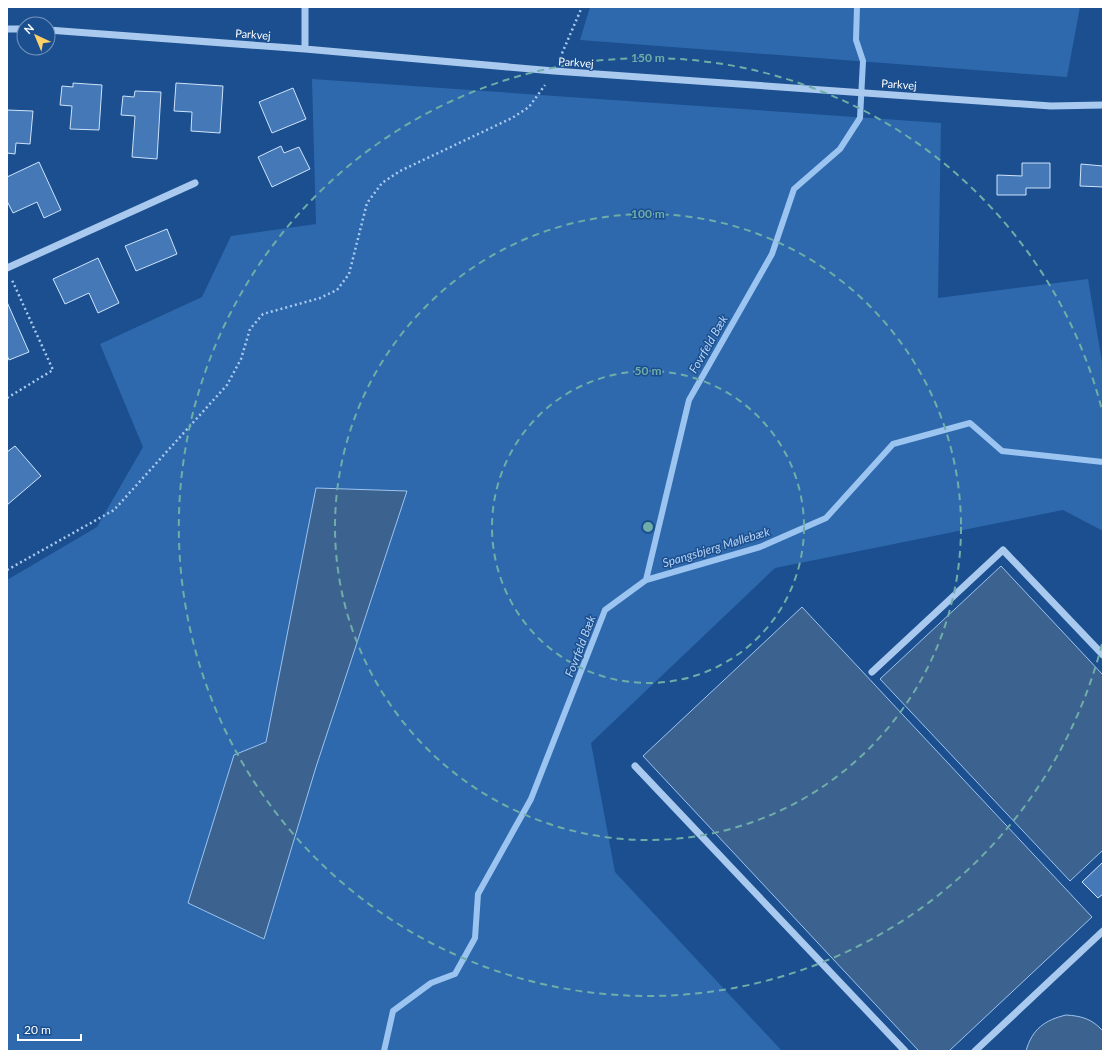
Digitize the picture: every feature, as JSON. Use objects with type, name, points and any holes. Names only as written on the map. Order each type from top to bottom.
[{"type":"street","points":[[305,7],[305,49]]},
{"type":"street","name":"Parkvej","points":[[56,31],[305,49],[554,71],[1051,106],[1103,105]]},
{"type":"street","points":[[7,268],[195,183]]},
{"type":"street","points":[[872,672],[1003,550],[1103,655]]},
{"type":"street","points":[[635,766],[905,1051]]},
{"type":"street","points":[[975,1051],[1103,931]]},
{"type":"path","points":[[7,570],[114,510],[227,385],[241,359],[250,329],[263,314],[320,298],[337,290],[349,274],[367,203],[382,183],[400,171],[512,118],[529,107],[554,71],[582,7]]},
{"type":"path","points":[[7,398],[53,370],[10,276]]},
{"type":"shaded area","points":[[590,7],[1080,7],[1067,77],[580,40]]},
{"type":"shaded area","points":[[312,79],[941,123],[938,298],[1088,279],[1103,368],[1103,531],[1063,510],[775,568],[591,743],[615,872],[782,1051],[7,1051],[7,580],[97,527],[143,447],[100,344],[202,297],[231,236],[316,224]]},
{"type":"shaded area","points":[[316,488],[407,491],[316,767],[264,939],[188,903],[234,755],[266,742]]},
{"type":"shaded area","points":[[1001,566],[1103,675],[1103,850],[1070,881],[880,679]]},
{"type":"shaded area","points":[[802,607],[1092,917],[949,1051],[919,1051],[643,756]]},
{"type":"shaded area","points":[[1066,1015],[1086,1019],[1099,1027],[1103,1031],[1103,1051],[1026,1051],[1032,1037],[1040,1027],[1058,1017]]},
{"type":"building","points":[[73,83],[102,85],[99,130],[70,129],[72,106],[60,105],[62,86],[73,87]]},
{"type":"building","points":[[176,83],[223,86],[220,133],[191,131],[192,112],[174,111]]},
{"type":"building","points":[[293,88],[306,119],[272,133],[259,102]]},
{"type":"building","points":[[135,91],[161,92],[157,159],[132,157],[135,116],[121,115],[123,96],[134,97]]},
{"type":"building","points":[[7,110],[33,111],[30,144],[16,143],[15,154],[7,153]]},
{"type":"building","points":[[281,146],[284,153],[299,147],[310,169],[272,187],[258,157]]},
{"type":"building","points":[[39,162],[61,210],[44,218],[37,202],[13,213],[7,201],[7,177]]},
{"type":"building","points":[[1022,163],[1050,163],[1050,188],[1026,188],[1026,195],[997,195],[997,175],[1022,176]]},
{"type":"building","points":[[1081,164],[1103,166],[1103,187],[1080,186]]},
{"type":"building","points":[[167,229],[177,254],[136,271],[125,246]]},
{"type":"building","points":[[98,258],[119,303],[98,313],[89,293],[65,304],[53,279]]},
{"type":"building","points":[[7,302],[29,352],[9,360],[7,355]]},
{"type":"building","points":[[15,446],[41,476],[7,505],[7,452]]},
{"type":"building","points":[[1103,862],[1103,894],[1098,898],[1082,882]]},
{"type":"waterway","name":"Fovrfeld Bæk","points":[[384,1051],[393,1011],[431,983],[455,974],[475,938],[478,894],[531,799],[605,610],[646,580],[689,400],[772,254],[794,189],[840,149],[860,118],[863,61],[856,40],[857,7]]},
{"type":"waterway","name":"Spangsbjerg Møllebæk","points":[[646,580],[760,547],[826,518],[893,444],[970,423],[1002,451],[1103,462]]}]
